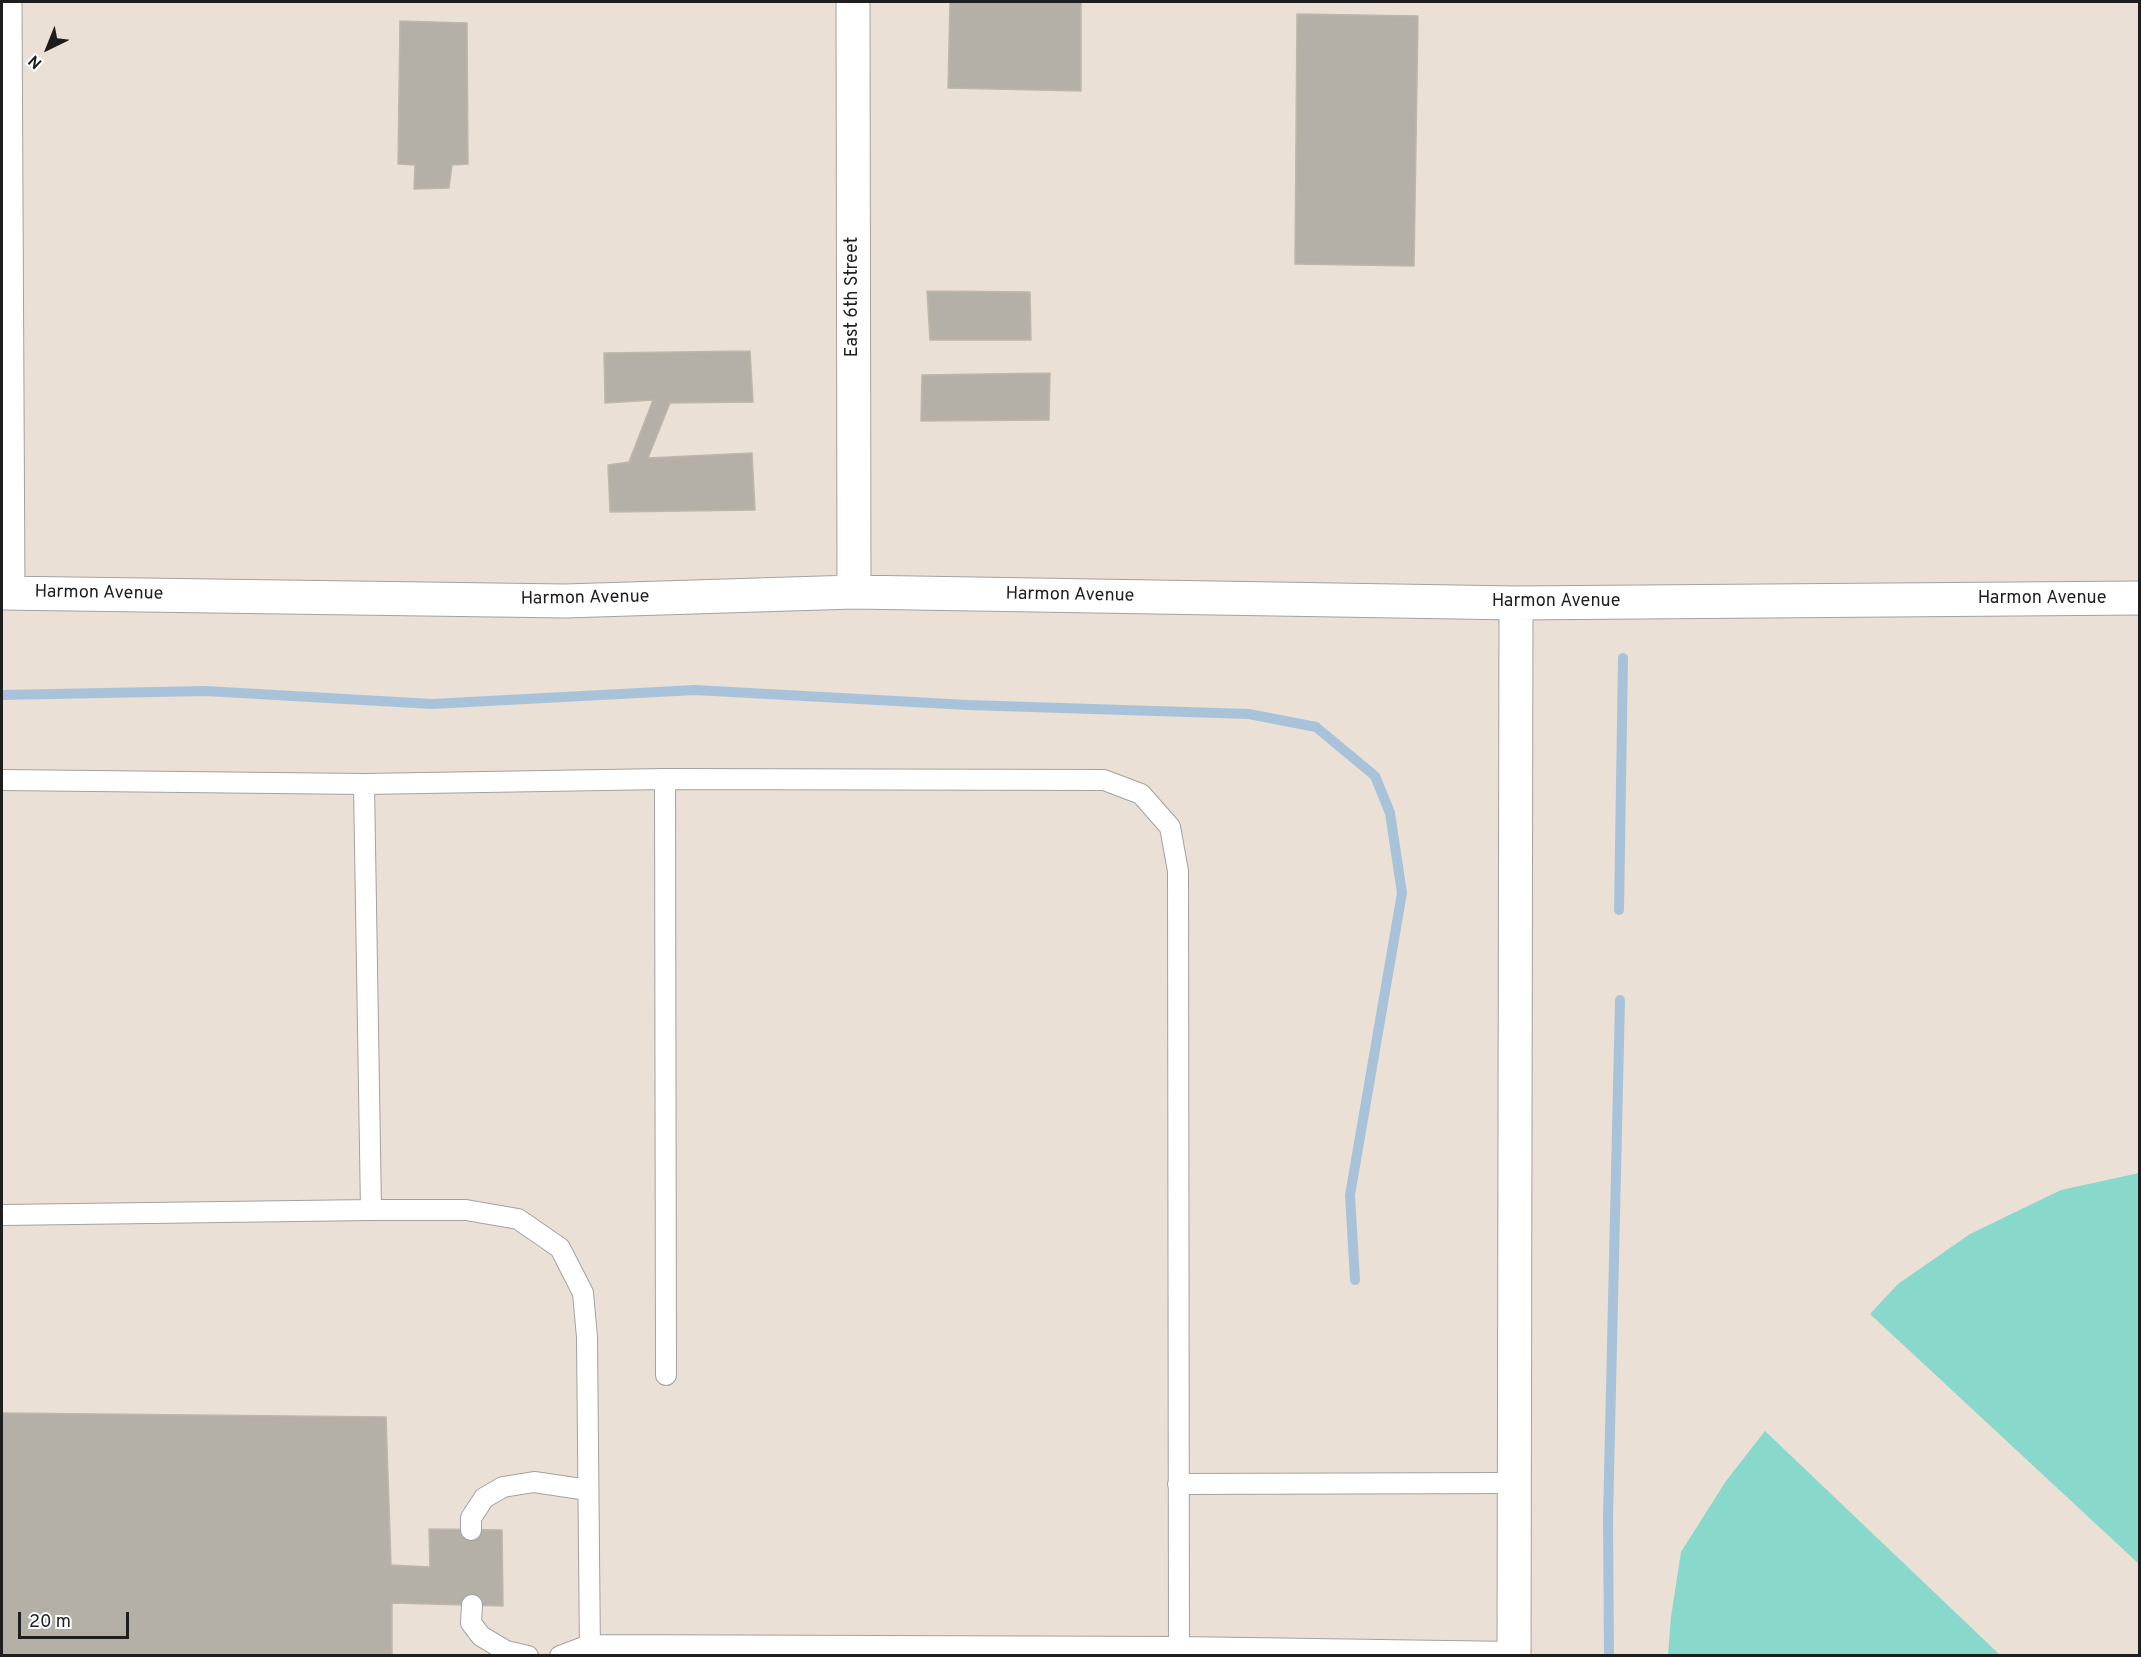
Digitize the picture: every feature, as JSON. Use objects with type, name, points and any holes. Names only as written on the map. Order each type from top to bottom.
[{"type":"street","points":[[5,2],[5,593]]},
{"type":"street","name":"East 6th Street","points":[[853,2],[854,592]]},
{"type":"street","name":"Harmon Avenue","points":[[5,593],[565,601],[854,592],[1515,603],[2139,598]]},
{"type":"street","points":[[1514,1654],[1515,603]]},
{"type":"lane","points":[[665,779],[666,1375]]},
{"type":"lane","points":[[2,780],[364,784],[665,779],[1104,780],[1141,794],[1170,827],[1178,871],[1179,1651]]},
{"type":"lane","points":[[364,784],[371,1210]]},
{"type":"lane","points":[[2,1215],[466,1210],[518,1219],[560,1248],[584,1293],[587,1337],[590,1650]]},
{"type":"lane","points":[[471,1530],[471,1518],[484,1498],[503,1487],[534,1482],[588,1490]]},
{"type":"lane","points":[[1178,1485],[1514,1483]]},
{"type":"lane","points":[[472,1605],[471,1623],[481,1636],[506,1651],[528,1656]]},
{"type":"lane","points":[[560,1656],[590,1650],[1514,1654]]},
{"type":"shaded area","points":[[2,2],[2139,2],[2139,1655],[2,1655]]},
{"type":"shaded area","points":[[2140,1173],[2139,1564],[1870,1314],[1898,1284],[1970,1234],[2061,1190]]},
{"type":"shaded area","points":[[1765,1431],[2000,1655],[1668,1655],[1681,1552],[1726,1481]]},
{"type":"building","points":[[950,2],[1081,2],[1081,91],[948,88]]},
{"type":"building","points":[[1297,14],[1418,16],[1414,266],[1295,264]]},
{"type":"building","points":[[400,21],[467,23],[468,164],[452,165],[449,188],[414,189],[415,165],[398,164]]},
{"type":"building","points":[[927,291],[1030,292],[1031,340],[930,340]]},
{"type":"building","points":[[750,351],[753,402],[670,403],[648,458],[752,453],[755,510],[610,512],[608,465],[629,462],[653,400],[605,403],[604,353]]},
{"type":"building","points":[[1050,373],[1049,420],[921,421],[922,375]]},
{"type":"building","points":[[2,1413],[386,1417],[391,1565],[430,1567],[429,1529],[502,1530],[503,1606],[392,1603],[392,1656],[2,1656]]},
{"type":"waterway","points":[[1619,910],[1623,658]]},
{"type":"waterway","points":[[2,695],[206,691],[432,704],[695,690],[968,705],[1249,714],[1316,727],[1375,776],[1390,813],[1402,893],[1350,1195],[1355,1280]]},
{"type":"waterway","points":[[1609,1656],[1608,1517],[1620,1000]]}]
